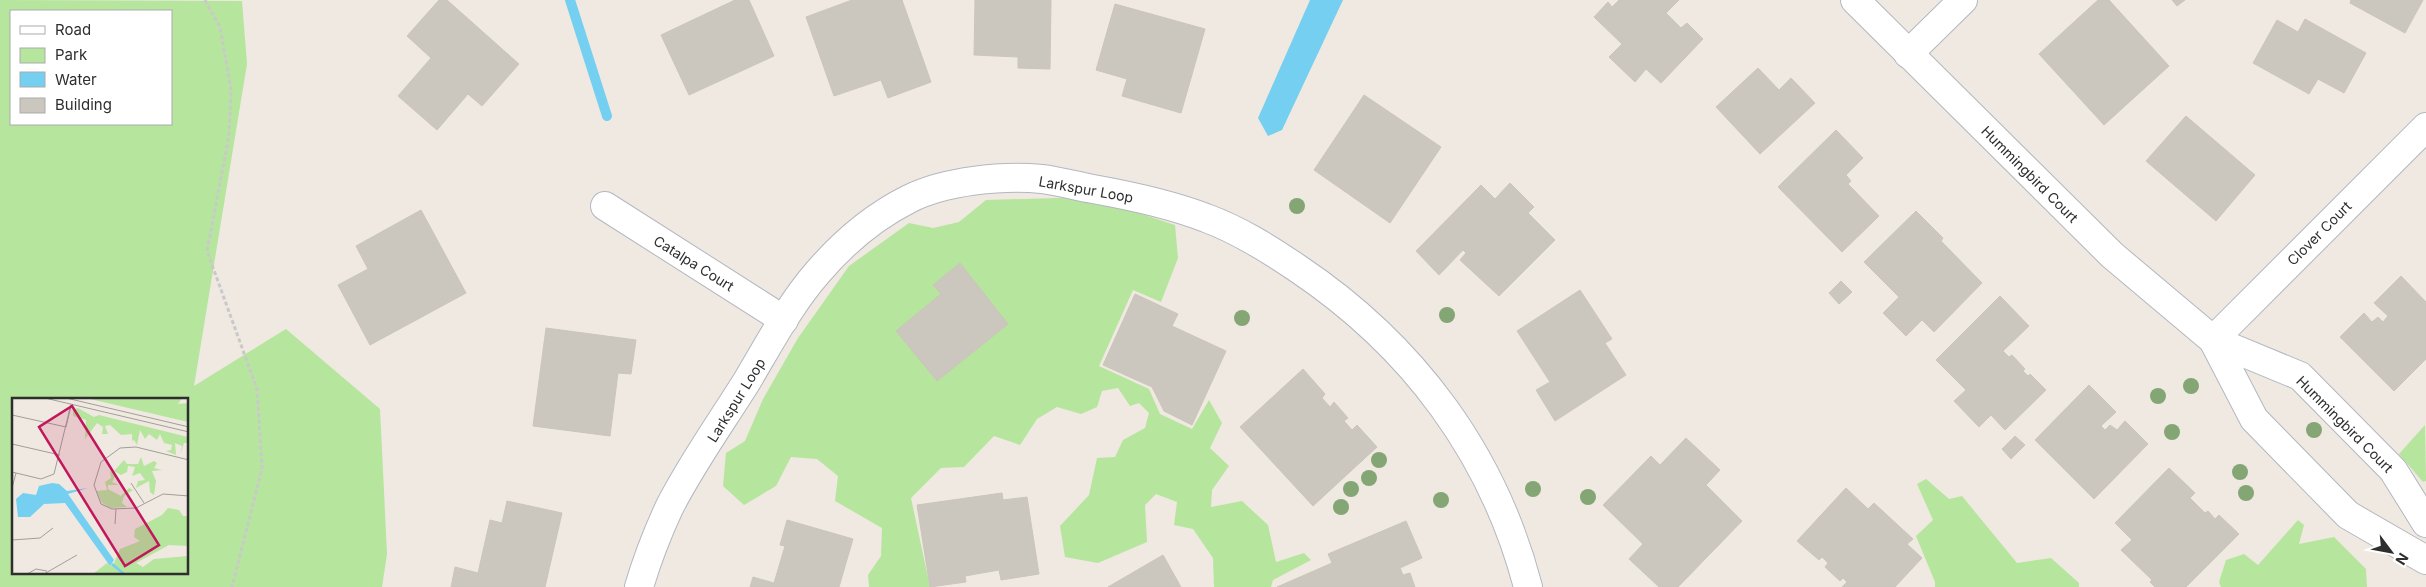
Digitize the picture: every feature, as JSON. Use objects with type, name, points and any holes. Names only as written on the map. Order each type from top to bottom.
[{"type":"street","name":"Hummingbird Court","points":[[1854,0],[2112,255],[2213,340],[2300,376],[2393,470],[2426,523]]},
{"type":"street","points":[[1908,54],[1963,0]]},
{"type":"street","name":"Clover Court","points":[[2213,340],[2426,127]]},
{"type":"street","name":"Larkspur Loop","points":[[639,587],[651,549],[671,505],[784,320],[816,274],[843,245],[875,220],[909,199],[947,185],[964,181],[1040,179],[1147,199],[1208,218],[1264,246],[1323,286],[1367,322],[1407,362],[1444,406],[1474,452],[1501,506],[1528,587]]},
{"type":"street","name":"Catalpa Court","points":[[605,206],[784,320]]},
{"type":"street","name":"Hummingbird Court","points":[[2213,340],[2254,419],[2348,515],[2426,560]]},
{"type":"path","points":[[205,0],[220,27],[231,90],[229,136],[207,251],[258,389],[262,468],[232,587]]},
{"type":"green space","points":[[0,0],[242,1],[247,64],[194,386],[286,329],[380,409],[387,554],[382,587],[0,587]]},
{"type":"green space","points":[[1090,197],[1175,225],[1178,258],[1161,302],[1133,290],[1099,366],[1149,389],[1160,414],[1192,429],[1209,400],[1222,423],[1210,448],[1229,466],[1212,490],[1211,507],[1242,501],[1268,525],[1276,562],[1304,553],[1311,560],[1273,580],[1271,587],[1214,587],[1213,558],[1193,529],[1174,525],[1177,502],[1156,494],[1145,505],[1147,542],[1098,563],[1065,557],[1060,526],[1089,495],[1097,458],[1115,457],[1123,440],[1145,428],[1149,413],[1139,403],[1130,406],[1118,388],[1102,391],[1097,407],[1081,414],[1057,407],[1037,419],[1020,445],[994,436],[964,467],[941,468],[911,498],[930,587],[869,587],[868,575],[881,556],[882,528],[835,501],[838,476],[817,459],[791,457],[776,486],[744,505],[723,486],[726,453],[745,441],[763,399],[798,338],[849,266],[909,223],[933,228],[959,222],[986,200]]},
{"type":"green space","points":[[2425,425],[2426,481],[2423,482],[2399,454]]},
{"type":"green space","points":[[1926,479],[1949,499],[1962,496],[2017,563],[2051,558],[2079,583],[2079,587],[1935,587],[1935,582],[1916,536],[1933,520],[1917,484]]},
{"type":"green space","points":[[2298,520],[2304,525],[2299,544],[2334,537],[2366,569],[2367,587],[2221,587],[2219,582],[2226,560],[2244,554],[2258,565]]},
{"type":"water","points":[[1310,0],[1343,0],[1282,130],[1268,136],[1258,118]]},
{"type":"building","points":[[439,0],[447,0],[519,64],[482,106],[468,94],[437,130],[398,96],[431,58],[407,36]]},
{"type":"building","points":[[735,0],[749,0],[774,56],[689,95],[661,35]]},
{"type":"building","points":[[852,0],[902,0],[931,82],[888,98],[881,80],[834,96],[806,17]]},
{"type":"building","points":[[975,0],[1051,0],[1050,69],[1018,68],[1018,57],[974,55]]},
{"type":"building","points":[[1619,0],[1679,0],[1666,13],[1681,28],[1687,23],[1703,39],[1661,83],[1646,69],[1635,82],[1609,57],[1622,44],[1594,17],[1608,2],[1612,7]]},
{"type":"building","points":[[2098,0],[2109,0],[2169,66],[2104,125],[2039,54]]},
{"type":"building","points":[[2172,0],[2185,0],[2177,6]]},
{"type":"building","points":[[2351,0],[2423,0],[2405,33],[2350,3]]},
{"type":"building","points":[[1115,4],[1205,29],[1181,113],[1122,96],[1127,79],[1096,70]]},
{"type":"building","points":[[2305,19],[2366,53],[2344,93],[2318,79],[2309,94],[2253,63],[2277,20],[2298,32]]},
{"type":"building","points":[[1758,68],[1779,90],[1791,78],[1815,103],[1760,154],[1716,107]]},
{"type":"building","points":[[1364,95],[1441,147],[1390,223],[1314,170]]},
{"type":"building","points":[[2186,116],[2255,175],[2216,221],[2146,161]]},
{"type":"building","points":[[1836,130],[1863,158],[1846,175],[1851,181],[1848,184],[1879,216],[1842,252],[1778,187]]},
{"type":"building","points":[[1510,183],[1534,207],[1528,213],[1555,240],[1499,296],[1460,260],[1466,253],[1463,250],[1439,275],[1416,251],[1481,185],[1495,199]]},
{"type":"building","points":[[421,210],[466,293],[370,345],[338,285],[368,269],[356,246]]},
{"type":"building","points":[[1916,211],[1943,238],[1941,241],[1982,283],[1934,332],[1922,320],[1906,336],[1883,313],[1899,297],[1864,262]]},
{"type":"building","points":[[960,263],[1008,324],[937,381],[896,331],[941,294],[933,285]]},
{"type":"building","points":[[2401,276],[2426,302],[2426,359],[2394,391],[2340,337],[2364,313],[2372,322],[2378,317],[2383,322],[2388,316],[2374,303]]},
{"type":"building","points":[[1841,281],[1852,292],[1839,304],[1829,293]]},
{"type":"building","points":[[1580,290],[1612,339],[1605,343],[1626,375],[1555,421],[1536,390],[1550,382],[1517,331]]},
{"type":"building","points":[[1135,294],[1178,314],[1172,326],[1226,351],[1192,425],[1164,411],[1152,387],[1103,365]]},
{"type":"building","points":[[2000,296],[2029,326],[2003,351],[2009,357],[2012,355],[2025,369],[2023,371],[2028,376],[2030,374],[2046,390],[2005,430],[1991,415],[1979,427],[1954,401],[1966,390],[1936,360]]},
{"type":"building","points":[[546,328],[636,340],[631,374],[618,373],[610,436],[533,426]]},
{"type":"building","points":[[1303,369],[1325,394],[1322,398],[1330,407],[1334,402],[1348,418],[1344,421],[1352,430],[1357,425],[1377,447],[1313,506],[1240,427]]},
{"type":"building","points":[[2089,385],[2116,412],[2101,426],[2105,430],[2110,425],[2117,430],[2125,421],[2148,444],[2094,499],[2035,440]]},
{"type":"building","points":[[2015,436],[2025,445],[2011,459],[2002,449]]},
{"type":"building","points":[[1686,438],[1720,470],[1706,485],[1742,521],[1678,587],[1659,587],[1629,559],[1643,544],[1603,505],[1651,456],[1660,465]]},
{"type":"building","points":[[2169,468],[2195,493],[2190,498],[2205,513],[2208,511],[2215,519],[2219,515],[2239,534],[2186,587],[2155,587],[2150,582],[2152,580],[2121,550],[2132,540],[2115,523]]},
{"type":"building","points":[[1846,488],[1868,509],[1874,503],[1913,539],[1907,544],[1922,558],[1895,587],[1842,587],[1847,582],[1843,578],[1840,581],[1825,567],[1828,563],[1822,557],[1819,560],[1797,541]]},
{"type":"building","points":[[1002,493],[1003,500],[1027,497],[1039,574],[1001,580],[999,570],[965,576],[966,582],[930,587],[917,505]]},
{"type":"building","points":[[507,501],[562,513],[545,587],[451,587],[455,567],[478,573],[490,520],[502,523]]},
{"type":"building","points":[[787,520],[853,539],[839,587],[750,587],[753,577],[774,583],[785,546],[780,545]]},
{"type":"building","points":[[1406,521],[1422,558],[1400,568],[1403,575],[1410,573],[1415,587],[1277,587],[1332,563],[1328,554]]},
{"type":"building","points":[[1163,555],[1181,587],[1108,587]]},
{"type":"waterway","points":[[570,0],[607,116]]}]
